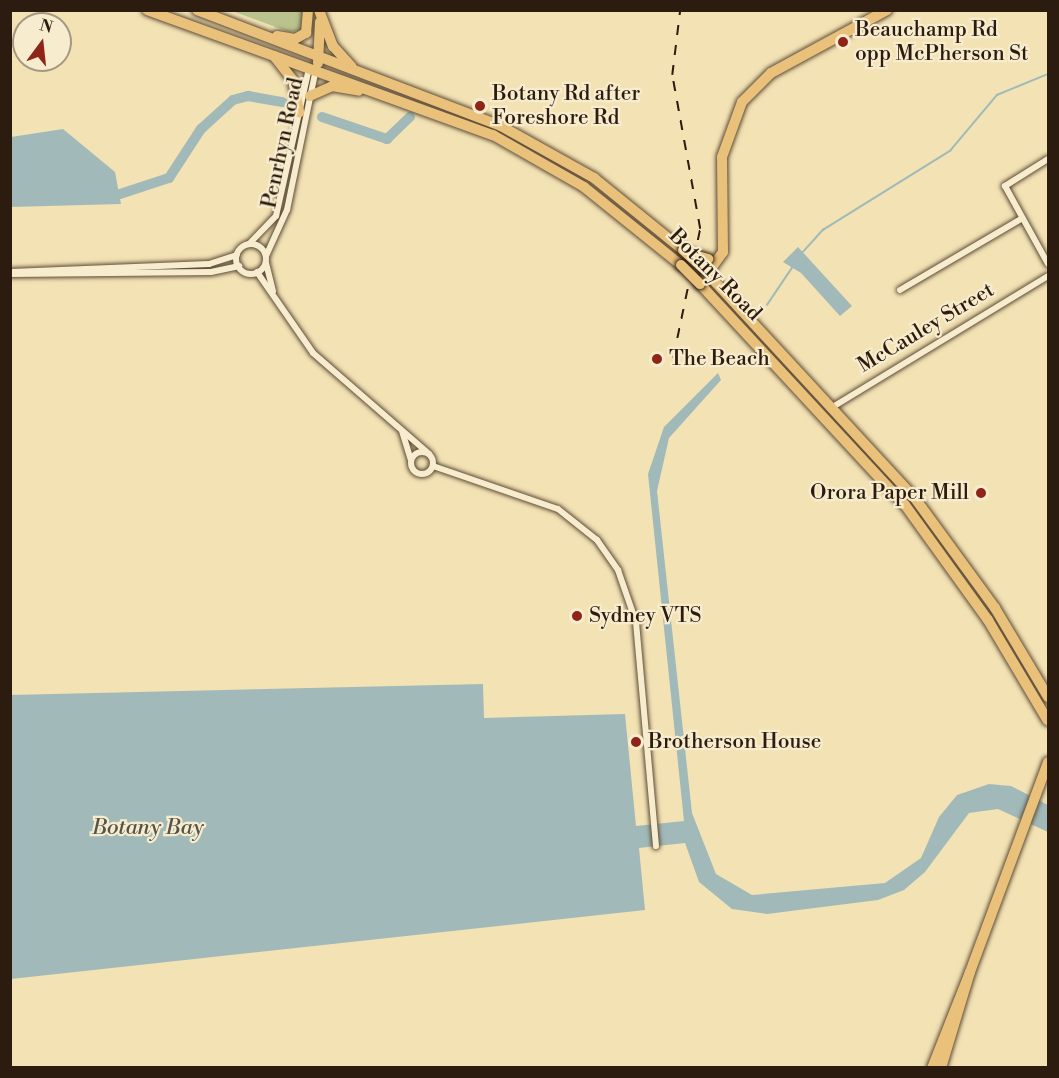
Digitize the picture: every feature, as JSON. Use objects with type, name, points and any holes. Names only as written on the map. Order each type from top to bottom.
[{"type":"main road","name":"Botany Road","points":[[147,10],[313,68],[485,132],[562,172],[681,265],[705,280],[834,406],[958,555],[1048,697]]},
{"type":"main road","points":[[197,10],[253,32],[299,38],[310,27],[309,10]]},
{"type":"main road","points":[[309,10],[315,56]]},
{"type":"main road","points":[[313,68],[318,10]]},
{"type":"main road","points":[[318,10],[333,46],[355,70]]},
{"type":"main road","points":[[705,280],[723,252],[724,146],[742,102],[771,73],[886,11]]},
{"type":"main road","name":"Botany Road","points":[[253,32],[355,70],[537,144],[613,192],[683,250],[705,280],[824,414],[939,549],[1048,721]]},
{"type":"main road","points":[[272,54],[290,74],[299,112]]},
{"type":"main road","points":[[310,96],[332,86],[403,101]]},
{"type":"main road","points":[[683,250],[708,259],[718,250],[724,222]]},
{"type":"main road","points":[[1037,796],[1048,762]]},
{"type":"main road","points":[[937,1066],[1024,821],[1048,779]]},
{"type":"street","name":"Penrhyn Road","points":[[266,259],[283,220],[310,96],[313,68]]},
{"type":"street","name":"Penrhyn Road","points":[[249,244],[276,216],[299,112],[313,68]]},
{"type":"street","points":[[1048,159],[1005,186],[1021,219],[1048,264]]},
{"type":"street","points":[[900,290],[1021,219]]},
{"type":"street","points":[[10,273],[208,264],[237,255],[249,244],[260,247],[266,259],[275,297]]},
{"type":"street","points":[[237,255],[239,267]]},
{"type":"street","points":[[257,272],[266,259]]},
{"type":"street","points":[[10,273],[211,272],[239,267],[257,272],[298,335],[332,371],[429,454],[434,466],[558,509],[609,556],[626,585],[636,622],[656,846]]},
{"type":"street","name":"McCauley Street","points":[[824,414],[1048,276]]},
{"type":"street","points":[[400,428],[411,461],[420,474],[434,466]]},
{"type":"street","points":[[411,461],[418,453],[429,454]]},
{"type":"green space","points":[[232,11],[307,11],[302,30],[289,32]]},
{"type":"water","points":[[63,129],[115,172],[121,204],[11,207],[11,137]]},
{"type":"water","points":[[798,247],[852,306],[840,316],[801,273],[783,262]]},
{"type":"water","name":"Botany Bay","points":[[718,373],[721,380],[669,438],[657,491],[692,813],[716,874],[752,895],[885,883],[921,858],[939,817],[957,795],[989,784],[1011,786],[1048,805],[1048,832],[998,809],[969,813],[925,872],[904,890],[878,900],[767,914],[732,909],[699,882],[685,843],[639,848],[645,910],[11,979],[10,695],[483,684],[484,718],[625,714],[636,826],[684,821],[648,474],[664,427]]},
{"type":"waterway","points":[[803,252],[823,230],[950,151],[997,95],[1048,74]]},
{"type":"waterway","points":[[120,194],[169,178],[201,129],[233,100],[248,96],[282,102]]},
{"type":"waterway","points":[[322,117],[387,139],[410,117]]},
{"type":"waterway","points":[[767,305],[792,268]]},
{"type":"railway","points":[[673,358],[700,229],[672,75],[680,10]]},
{"type":"place","name":"Beauchamp Rd opp McPherson St","points":[[843,42]]},
{"type":"place","name":"Botany Rd after Foreshore Rd","points":[[480,106]]},
{"type":"place","name":"The Beach","points":[[657,359]]},
{"type":"place","name":"Orora Paper Mill","points":[[981,493]]},
{"type":"place","name":"Sydney VTS","points":[[577,616]]},
{"type":"place","name":"Brotherson House","points":[[636,742]]}]
